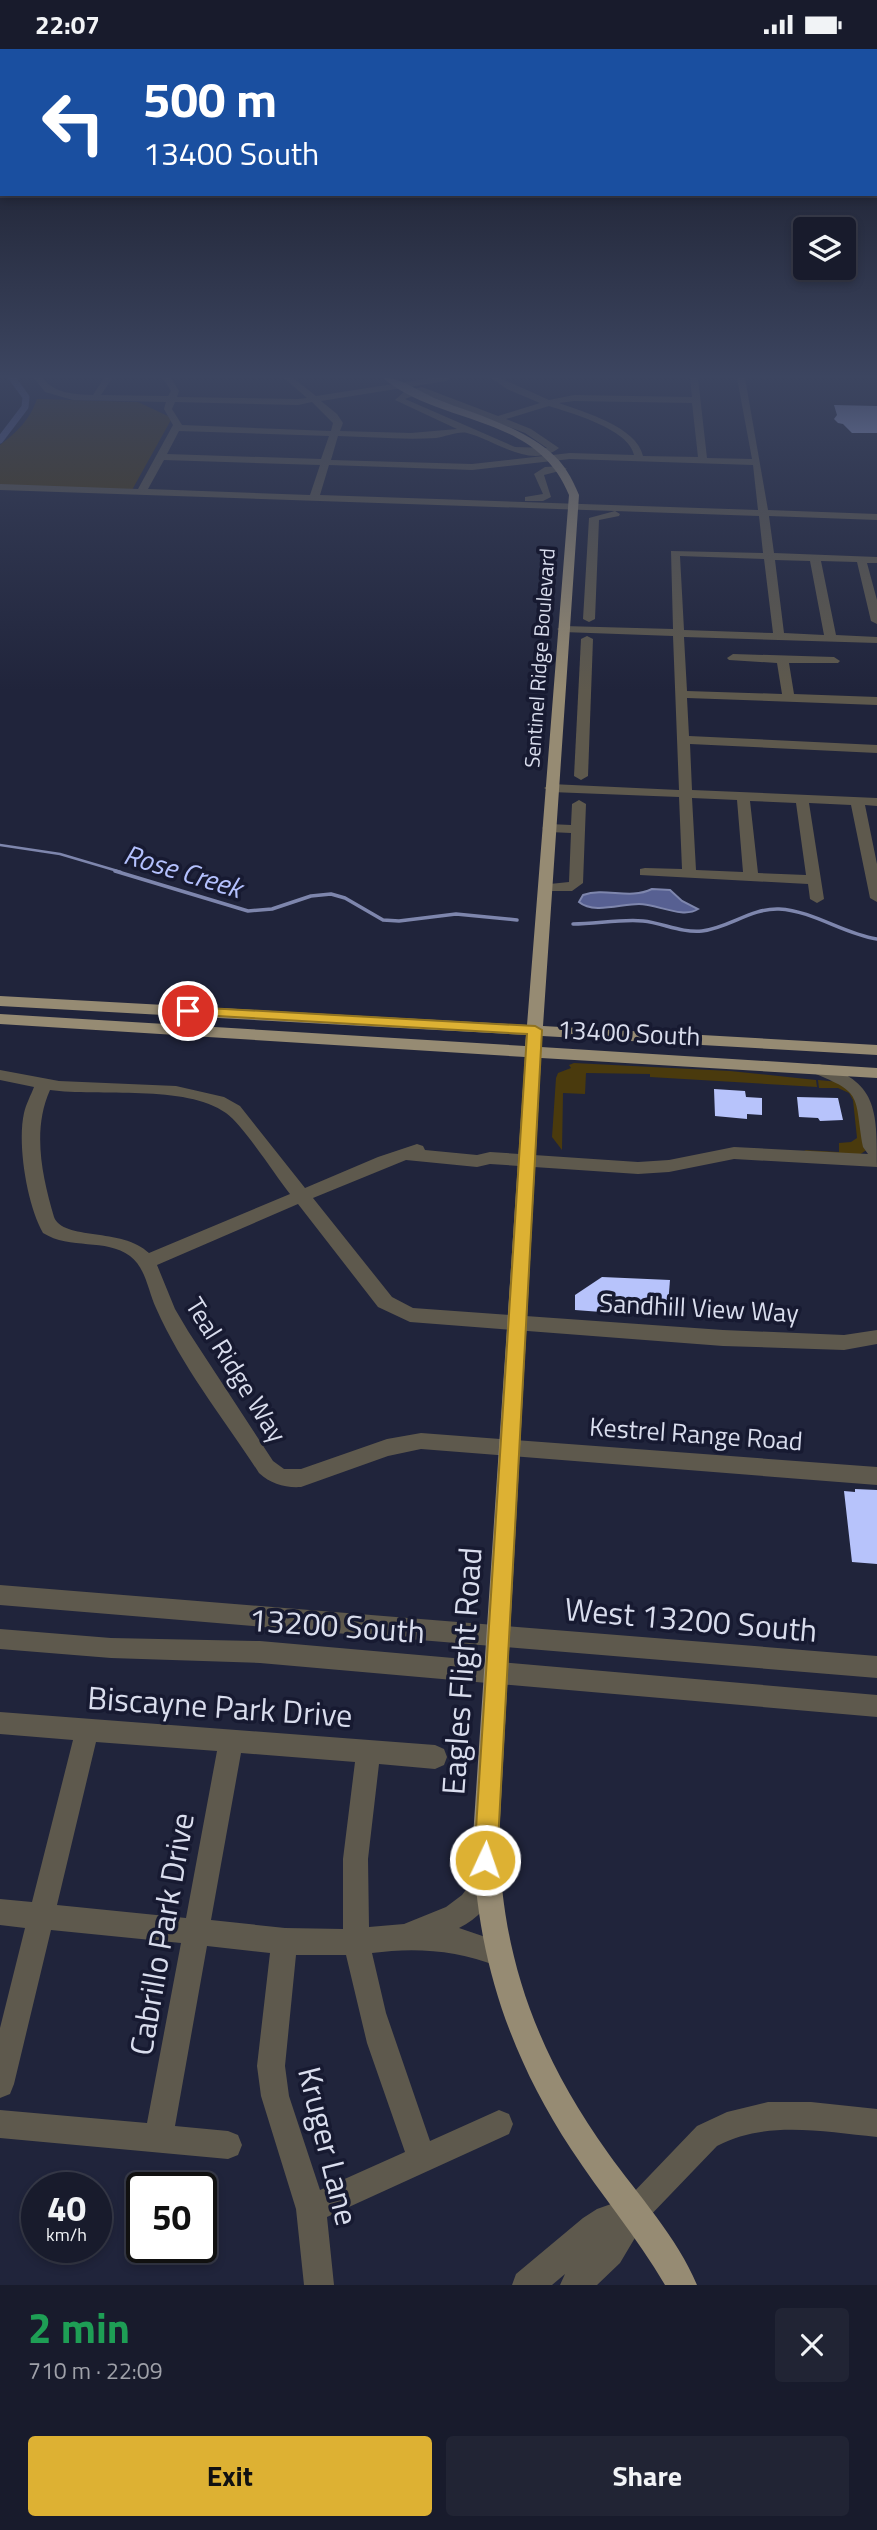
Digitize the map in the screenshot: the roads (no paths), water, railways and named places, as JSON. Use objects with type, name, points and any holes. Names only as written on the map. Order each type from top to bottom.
[{"type":"main road","name":"Sentinel Ridge Boulevard","points":[[533,1052],[573,507],[573,489],[569,482]]},
{"type":"main road","name":"13400 South","points":[[0,1001],[877,1050]]},
{"type":"main road","name":"13400 South","points":[[0,1019],[877,1073]]},
{"type":"main road","name":"Eagles Flight Road","points":[[533,1052],[498,1672],[486,1837],[486,1884],[497,1953],[518,2020],[548,2085],[581,2139],[635,2211],[681,2285]]},
{"type":"street","points":[[142,491],[147,482]]},
{"type":"street","points":[[314,497],[319,482]]},
{"type":"street","points":[[0,487],[314,497],[543,498],[548,495],[543,482]]},
{"type":"street","points":[[759,482],[779,637]]},
{"type":"street","points":[[336,492],[742,519]]},
{"type":"street","points":[[589,619],[594,517],[637,512]]},
{"type":"street","points":[[704,515],[762,513],[877,524]]},
{"type":"street","points":[[784,521],[877,517]]},
{"type":"street","points":[[570,530],[593,531]]},
{"type":"street","points":[[689,874],[675,553],[877,560]]},
{"type":"street","points":[[815,557],[831,639]]},
{"type":"street","points":[[862,559],[877,621]]},
{"type":"street","points":[[565,600],[590,600]]},
{"type":"street","points":[[563,629],[877,640]]},
{"type":"street","points":[[581,776],[587,639]]},
{"type":"street","points":[[733,658],[834,661]]},
{"type":"street","points":[[561,659],[586,660]]},
{"type":"street","points":[[782,659],[789,698]]},
{"type":"street","points":[[680,694],[877,701]]},
{"type":"street","points":[[683,740],[877,748]]},
{"type":"street","points":[[554,749],[582,750]]},
{"type":"street","points":[[551,788],[877,802]]},
{"type":"street","points":[[743,796],[751,877]]},
{"type":"street","points":[[802,799],[817,899]]},
{"type":"street","points":[[857,801],[877,898]]},
{"type":"street","points":[[545,888],[572,887],[576,883],[579,804]]},
{"type":"street","points":[[549,828],[578,829]]},
{"type":"street","points":[[865,840],[877,850]]},
{"type":"street","points":[[645,872],[814,880]]},
{"type":"street","points":[[819,1069],[849,1081],[862,1092],[872,1147],[877,1155]]},
{"type":"street","name":"Sandhill View Way","points":[[0,1075],[44,1084],[199,1095],[223,1102],[234,1110],[385,1301],[410,1315],[723,1338],[750,1336],[846,1343],[877,1337]]},
{"type":"street","points":[[44,1084],[33,1110],[32,1144],[34,1165],[49,1228],[61,1235],[121,1244],[136,1252],[146,1262],[384,1161],[410,1155],[477,1161],[490,1158],[656,1167],[676,1166],[712,1155],[747,1153],[877,1161]]},
{"type":"street","name":"Teal Ridge Way","points":[[146,1262],[154,1274],[170,1317],[266,1467],[275,1475],[288,1479],[302,1478],[411,1442],[511,1448]]},
{"type":"street","name":"Kestrel Range Road","points":[[511,1448],[877,1476]]},
{"type":"street","name":"13200 South","points":[[0,1595],[500,1636]]},
{"type":"street","name":"West 13200 South","points":[[500,1636],[877,1667]]},
{"type":"street","name":"13200 South","points":[[0,1639],[111,1648],[260,1653],[877,1706]]},
{"type":"street","name":"Biscayne Park Drive","points":[[0,1723],[435,1757]]},
{"type":"street","points":[[0,2084],[87,1730]]},
{"type":"street","name":"Cabrillo Park Drive","points":[[158,2139],[231,1741]]},
{"type":"street","points":[[369,1752],[354,1878],[356,1941],[366,1990],[422,2159]]},
{"type":"street","points":[[401,1936],[460,1914],[480,1896],[486,1884]]},
{"type":"street","points":[[0,1912],[285,1941],[356,1941],[401,1936],[456,1939],[497,1953]]},
{"type":"street","name":"Kruger Lane","points":[[285,1941],[271,2047],[271,2074],[275,2096],[311,2209],[320,2285]]},
{"type":"street","points":[[575,2285],[609,2252],[635,2211],[707,2136],[734,2122],[775,2114],[877,2123]]},
{"type":"street","points":[[0,2124],[228,2145]]},
{"type":"street","points":[[311,2209],[499,2124]]},
{"type":"street","points":[[527,2285],[555,2264],[603,2220],[622,2211],[635,2211]]},
{"type":"water","points":[[652,889],[670,890],[682,901],[698,909],[692,912],[677,912],[639,904],[599,908],[585,906],[579,902],[583,895],[592,893],[635,893]]},
{"type":"waterway","name":"Rose Creek","points":[[0,845],[60,854],[121,872]]},
{"type":"waterway","name":"Rose Creek","points":[[115,871],[248,911],[272,909],[311,896],[331,894],[345,898],[383,920],[399,921],[456,914],[517,920]]},
{"type":"waterway","name":"Rose Creek","points":[[573,924],[643,921],[687,931],[702,931],[759,912],[779,909],[804,914],[877,939]]}]
